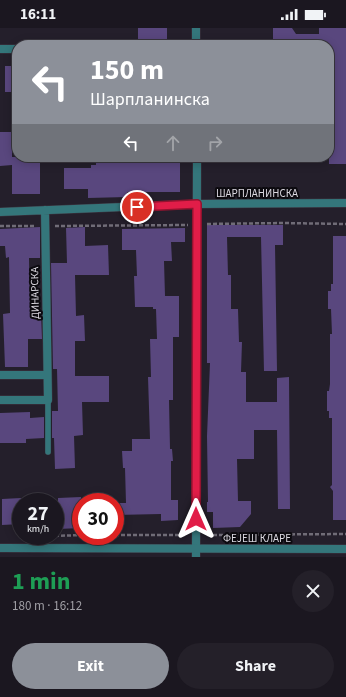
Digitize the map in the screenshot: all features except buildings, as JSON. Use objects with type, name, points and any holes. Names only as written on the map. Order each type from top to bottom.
[{"type":"street","points":[[196,28],[196,40]]},
{"type":"street","points":[[0,49],[12,49]]},
{"type":"street","points":[[196,553],[197,162]]},
{"type":"street","name":"ШАРПЛАНИНСКА","points":[[0,212],[197,204],[346,203]]},
{"type":"street","name":"ДИНАРСКА","points":[[45,210],[48,400]]},
{"type":"street","points":[[0,374],[47,375]]},
{"type":"street","points":[[0,400],[48,400]]},
{"type":"street","name":"ФЕЈЕШ КЛАРЕ","points":[[0,548],[196,553],[346,549]]},
{"type":"lane","name":"ДИНАРСКА","points":[[48,400],[48,452]]},
{"type":"path","points":[[0,226],[196,225],[262,223],[346,224]]},
{"type":"path","points":[[124,535],[346,534]]},
{"type":"route","points":[[137,207],[197,204],[196,519]]}]
